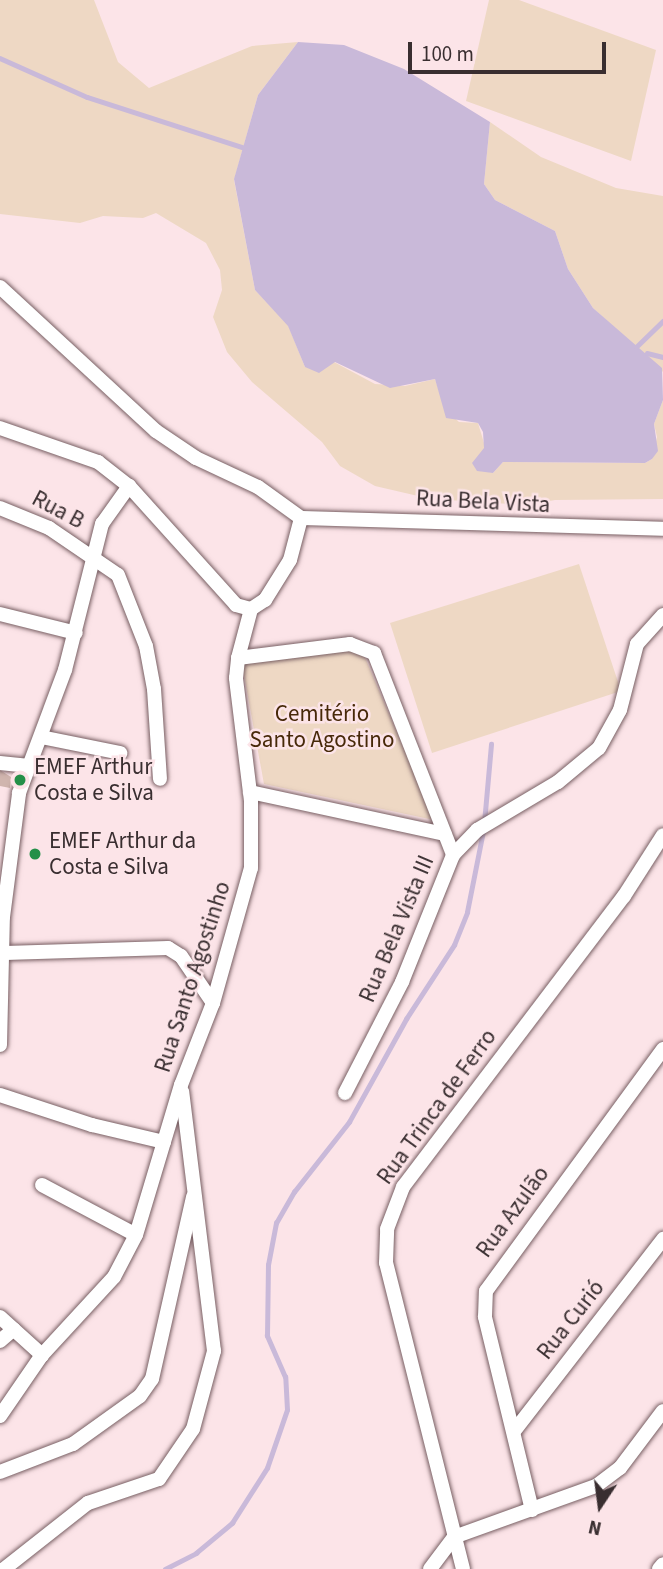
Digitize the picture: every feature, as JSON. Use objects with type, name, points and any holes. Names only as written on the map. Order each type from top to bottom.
[{"type":"street","points":[[0,287],[156,430],[196,458],[258,486],[302,518]]},
{"type":"street","points":[[0,428],[84,455],[129,486],[236,605],[251,609]]},
{"type":"street","points":[[0,1045],[5,953],[2,917],[13,823],[27,766],[41,737],[76,633],[93,557],[113,503],[129,486]]},
{"type":"street","name":"Rua B","points":[[0,508],[49,528],[118,575],[146,646],[154,689],[160,779]]},
{"type":"street","name":"Rua Bela Vista","points":[[302,518],[663,529]]},
{"type":"street","name":"Rua Santo Agostinho","points":[[0,1416],[42,1355],[114,1277],[136,1235],[181,1085],[213,1003],[251,868],[250,792],[238,658],[251,609],[265,600],[290,559],[302,518]]},
{"type":"street","points":[[0,614],[76,633]]},
{"type":"street","name":"Rua Bela Vista III","points":[[345,1093],[402,982],[453,855],[477,830],[558,782],[599,748],[620,710],[637,643],[663,615]]},
{"type":"street","points":[[238,658],[350,644],[374,653],[453,855]]},
{"type":"street","points":[[41,737],[120,754]]},
{"type":"street","points":[[0,749],[3,763],[27,766]]},
{"type":"street","points":[[250,792],[445,834]]},
{"type":"street","name":"Rua Trinca de Ferro","points":[[463,1569],[386,1263],[392,1209],[402,1187],[624,896],[663,835]]},
{"type":"street","points":[[5,953],[168,948],[181,956],[213,1003]]},
{"type":"street","name":"Rua Azulão","points":[[532,1510],[515,1430],[485,1317],[486,1291],[663,1049]]},
{"type":"street","points":[[4,1569],[88,1503],[159,1479],[193,1429],[214,1351],[181,1085]]},
{"type":"street","points":[[0,1095],[92,1125],[164,1142]]},
{"type":"street","points":[[43,1185],[136,1235]]},
{"type":"street","points":[[0,1472],[73,1444],[139,1396],[152,1379],[195,1189]]},
{"type":"street","name":"Rua Curió","points":[[515,1430],[663,1239]]},
{"type":"street","points":[[0,1317],[42,1355]]},
{"type":"street","points":[[0,1341],[14,1329]]},
{"type":"street","points":[[430,1569],[454,1537],[532,1510],[604,1480],[620,1468],[663,1411]]},
{"type":"street","points":[[659,1569],[663,1564]]},
{"type":"green space","points":[[0,0],[94,0],[118,62],[149,88],[252,46],[298,42],[258,95],[234,180],[255,290],[288,325],[305,367],[334,362],[375,384],[405,386],[435,379],[445,409],[459,422],[478,423],[493,473],[503,462],[645,463],[652,459],[657,437],[654,424],[663,400],[663,499],[555,500],[528,505],[431,499],[375,486],[340,466],[322,442],[252,382],[227,352],[213,317],[222,290],[220,270],[206,243],[156,213],[143,218],[103,216],[80,223],[0,214]]},
{"type":"green space","points":[[489,0],[519,0],[656,50],[631,161],[466,101]]},
{"type":"green space","points":[[490,122],[541,157],[616,188],[663,196],[663,372],[593,308],[568,269],[555,231],[495,200],[484,184]]},
{"type":"green space","points":[[579,564],[621,691],[432,753],[390,623]]},
{"type":"green space","name":"Cemitério Santo Agostino","points":[[358,641],[434,820],[264,784],[241,659]]},
{"type":"shaded area","points":[[298,42],[344,45],[404,69],[490,122],[484,184],[495,200],[555,231],[568,269],[593,308],[662,368],[663,400],[654,424],[658,451],[652,459],[645,463],[503,462],[493,473],[477,471],[472,463],[484,448],[483,432],[478,423],[446,418],[435,379],[390,388],[335,362],[319,373],[305,367],[288,326],[255,290],[234,179],[258,95]]},
{"type":"building","points":[[0,770],[11,777],[10,788],[0,786]]},
{"type":"waterway","points":[[0,58],[87,97],[245,148]]},
{"type":"waterway","points":[[636,347],[663,321]]},
{"type":"waterway","points":[[647,353],[663,357]]},
{"type":"waterway","points":[[484,823],[491,744]]},
{"type":"waterway","points":[[165,1569],[196,1553],[232,1523],[267,1468],[287,1410],[285,1377],[267,1336],[268,1265],[276,1223],[294,1192],[349,1122],[406,1019],[454,945],[467,912],[483,831]]},
{"type":"place","name":"EMEF Arthur Costa e Silva","points":[[20,780]]},
{"type":"place","name":"EMEF Arthur da Costa e Silva","points":[[35,854]]}]
